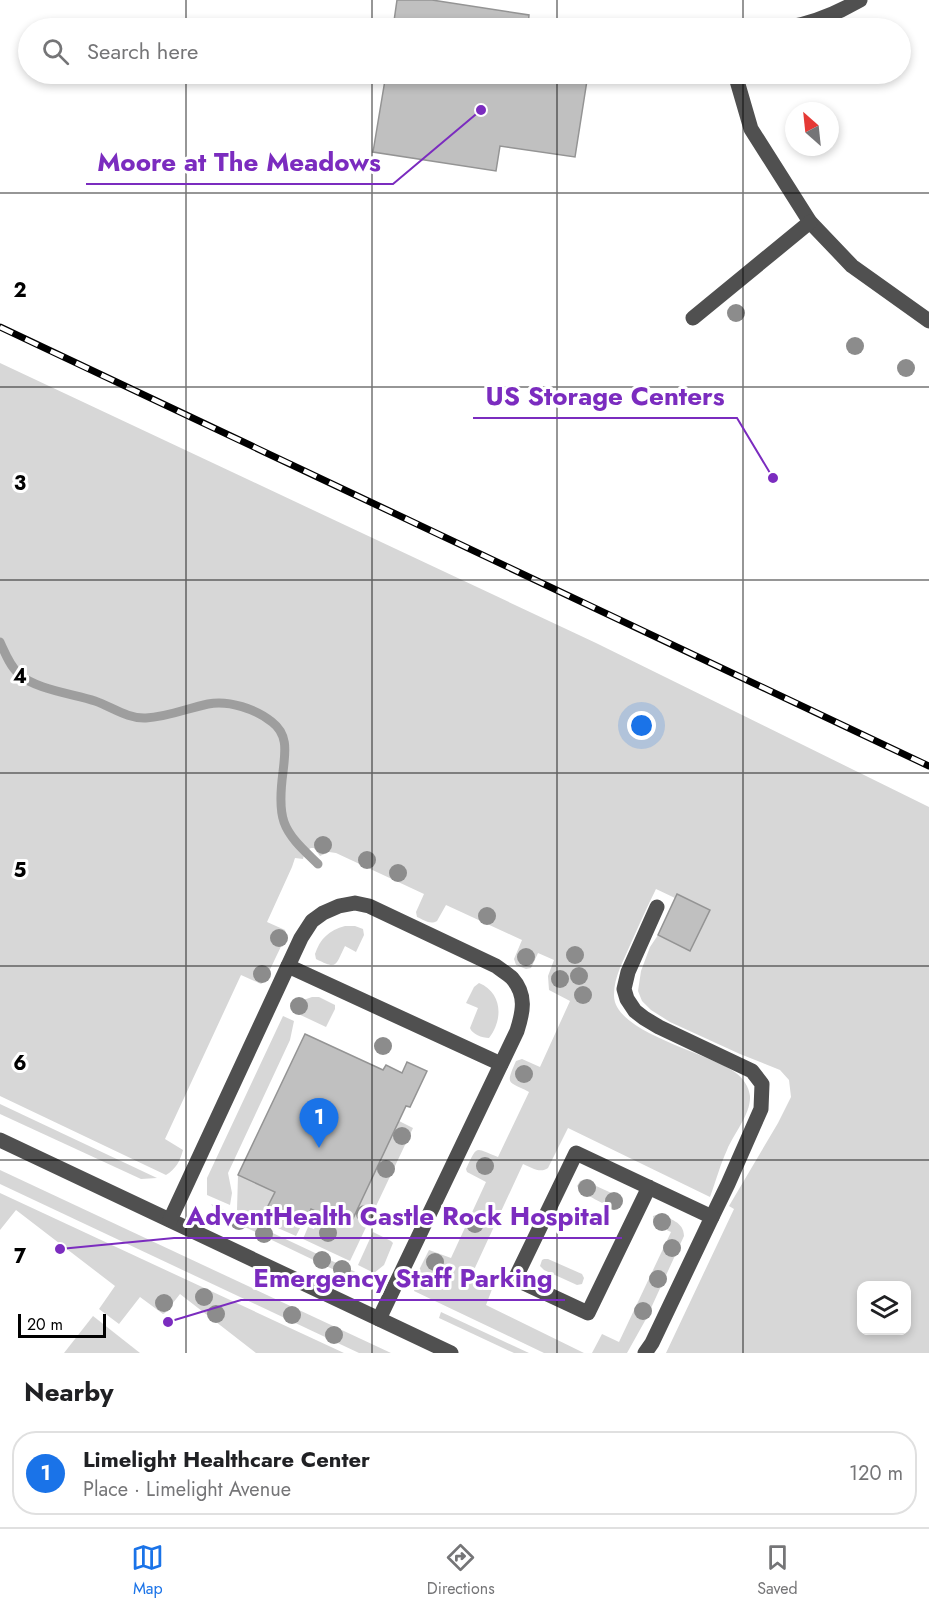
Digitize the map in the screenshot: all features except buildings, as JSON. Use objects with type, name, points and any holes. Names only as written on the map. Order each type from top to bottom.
[{"type":"street","points":[[825,18],[837,14],[860,0]]},
{"type":"street","points":[[738,84],[751,129],[810,222],[852,266],[929,321]]},
{"type":"street","points":[[693,318],[810,222]]},
{"type":"street","points":[[170,1220],[288,966],[312,921],[339,906],[355,903],[369,906],[496,966],[513,978],[521,993],[524,1008],[517,1030],[380,1319]]},
{"type":"street","points":[[645,1353],[652,1343],[728,1184],[760,1109],[762,1084],[747,1068],[644,1018],[635,1011],[627,999],[624,989],[628,972],[657,907]]},
{"type":"street","points":[[288,966],[501,1064]]},
{"type":"street","points":[[0,1140],[451,1353]]},
{"type":"street","points":[[649,1187],[588,1313],[515,1278],[576,1153],[649,1187],[712,1217]]},
{"type":"shaded area","points":[[0,363],[596,643],[929,807],[929,1353],[666,1353],[734,1209],[729,1206],[791,1097],[789,1080],[780,1070],[670,1022],[651,1010],[642,1001],[638,991],[641,971],[650,947],[658,935],[690,950],[710,910],[677,894],[675,898],[656,889],[620,968],[614,995],[618,1008],[629,1020],[646,1031],[724,1065],[739,1075],[747,1086],[750,1103],[730,1144],[710,1197],[568,1128],[548,1168],[539,1170],[523,1164],[473,1272],[494,1284],[486,1305],[584,1353],[544,1353],[414,1291],[418,1272],[429,1250],[451,1258],[486,1182],[467,1172],[466,1169],[473,1155],[480,1150],[498,1157],[529,1092],[511,1082],[510,1075],[516,1061],[522,1059],[540,1067],[570,1001],[549,990],[548,976],[554,960],[538,953],[531,968],[526,969],[516,965],[514,959],[522,940],[446,905],[437,921],[427,922],[417,917],[416,912],[424,894],[336,853],[329,852],[320,856],[314,848],[311,848],[305,851],[303,859],[295,858],[267,922],[285,930],[286,936],[264,982],[261,984],[241,975],[165,1139],[183,1150],[177,1164],[166,1175],[0,1096]]},
{"type":"shaded area","points":[[345,926],[363,929],[364,935],[356,952],[345,946],[337,962],[332,965],[316,959],[315,954],[322,940],[334,930]]},
{"type":"shaded area","points":[[479,983],[493,993],[498,1008],[497,1023],[489,1038],[478,1035],[470,1028],[478,1008],[466,1003],[474,987]]},
{"type":"shaded area","points":[[319,997],[335,1005],[326,1027],[291,1009],[295,1003]]},
{"type":"shaded area","points":[[283,1016],[294,1021],[290,1040],[228,1173],[232,1193],[230,1205],[207,1195],[207,1178]]},
{"type":"shaded area","points":[[0,1104],[157,1178],[141,1179],[0,1114]]},
{"type":"shaded area","points":[[399,1121],[413,1128],[350,1261],[303,1239],[308,1227],[314,1229],[321,1214],[349,1227]]},
{"type":"shaded area","points":[[0,1170],[391,1353],[359,1353],[0,1184]]},
{"type":"shaded area","points":[[238,1175],[275,1192],[268,1208],[302,1224],[296,1236],[237,1210]]},
{"type":"shaded area","points":[[583,1180],[618,1196],[622,1201],[614,1207],[580,1191],[577,1186]]},
{"type":"shaded area","points":[[0,1193],[344,1353],[256,1353],[180,1294],[163,1314],[140,1297],[119,1324],[99,1309],[115,1286],[16,1210],[0,1230]]},
{"type":"shaded area","points":[[211,1204],[364,1276],[357,1278],[347,1276],[224,1217]]},
{"type":"shaded area","points":[[659,1214],[679,1224],[684,1236],[646,1319],[627,1353],[592,1353],[602,1334],[619,1342],[671,1232],[654,1224],[653,1216]]},
{"type":"shaded area","points":[[373,1232],[393,1243],[384,1265],[374,1273],[358,1265]]},
{"type":"shaded area","points":[[544,1259],[582,1274],[584,1278],[582,1284],[577,1285],[544,1270],[540,1266]]},
{"type":"shaded area","points":[[441,1312],[529,1353],[514,1353],[439,1318]]},
{"type":"shaded area","points":[[93,1316],[140,1353],[64,1353]]},
{"type":"waterway","points":[[0,642],[13,667],[34,684],[95,701],[133,717],[154,717],[216,703],[242,707],[266,717],[277,727],[285,745],[281,797],[284,822],[294,840],[318,864]]},
{"type":"railway","points":[[0,327],[929,766]]},
{"type":"place","name":"Moore at The Meadows","points":[[481,110]]},
{"type":"place","name":"US Storage Centers","points":[[773,478]]},
{"type":"place","name":"Limelight Healthcare Center","points":[[319,1148]]},
{"type":"place","name":"AdventHealth Castle Rock Hospital","points":[[60,1249]]},
{"type":"place","name":"Emergency Staff Parking","points":[[168,1322]]}]
